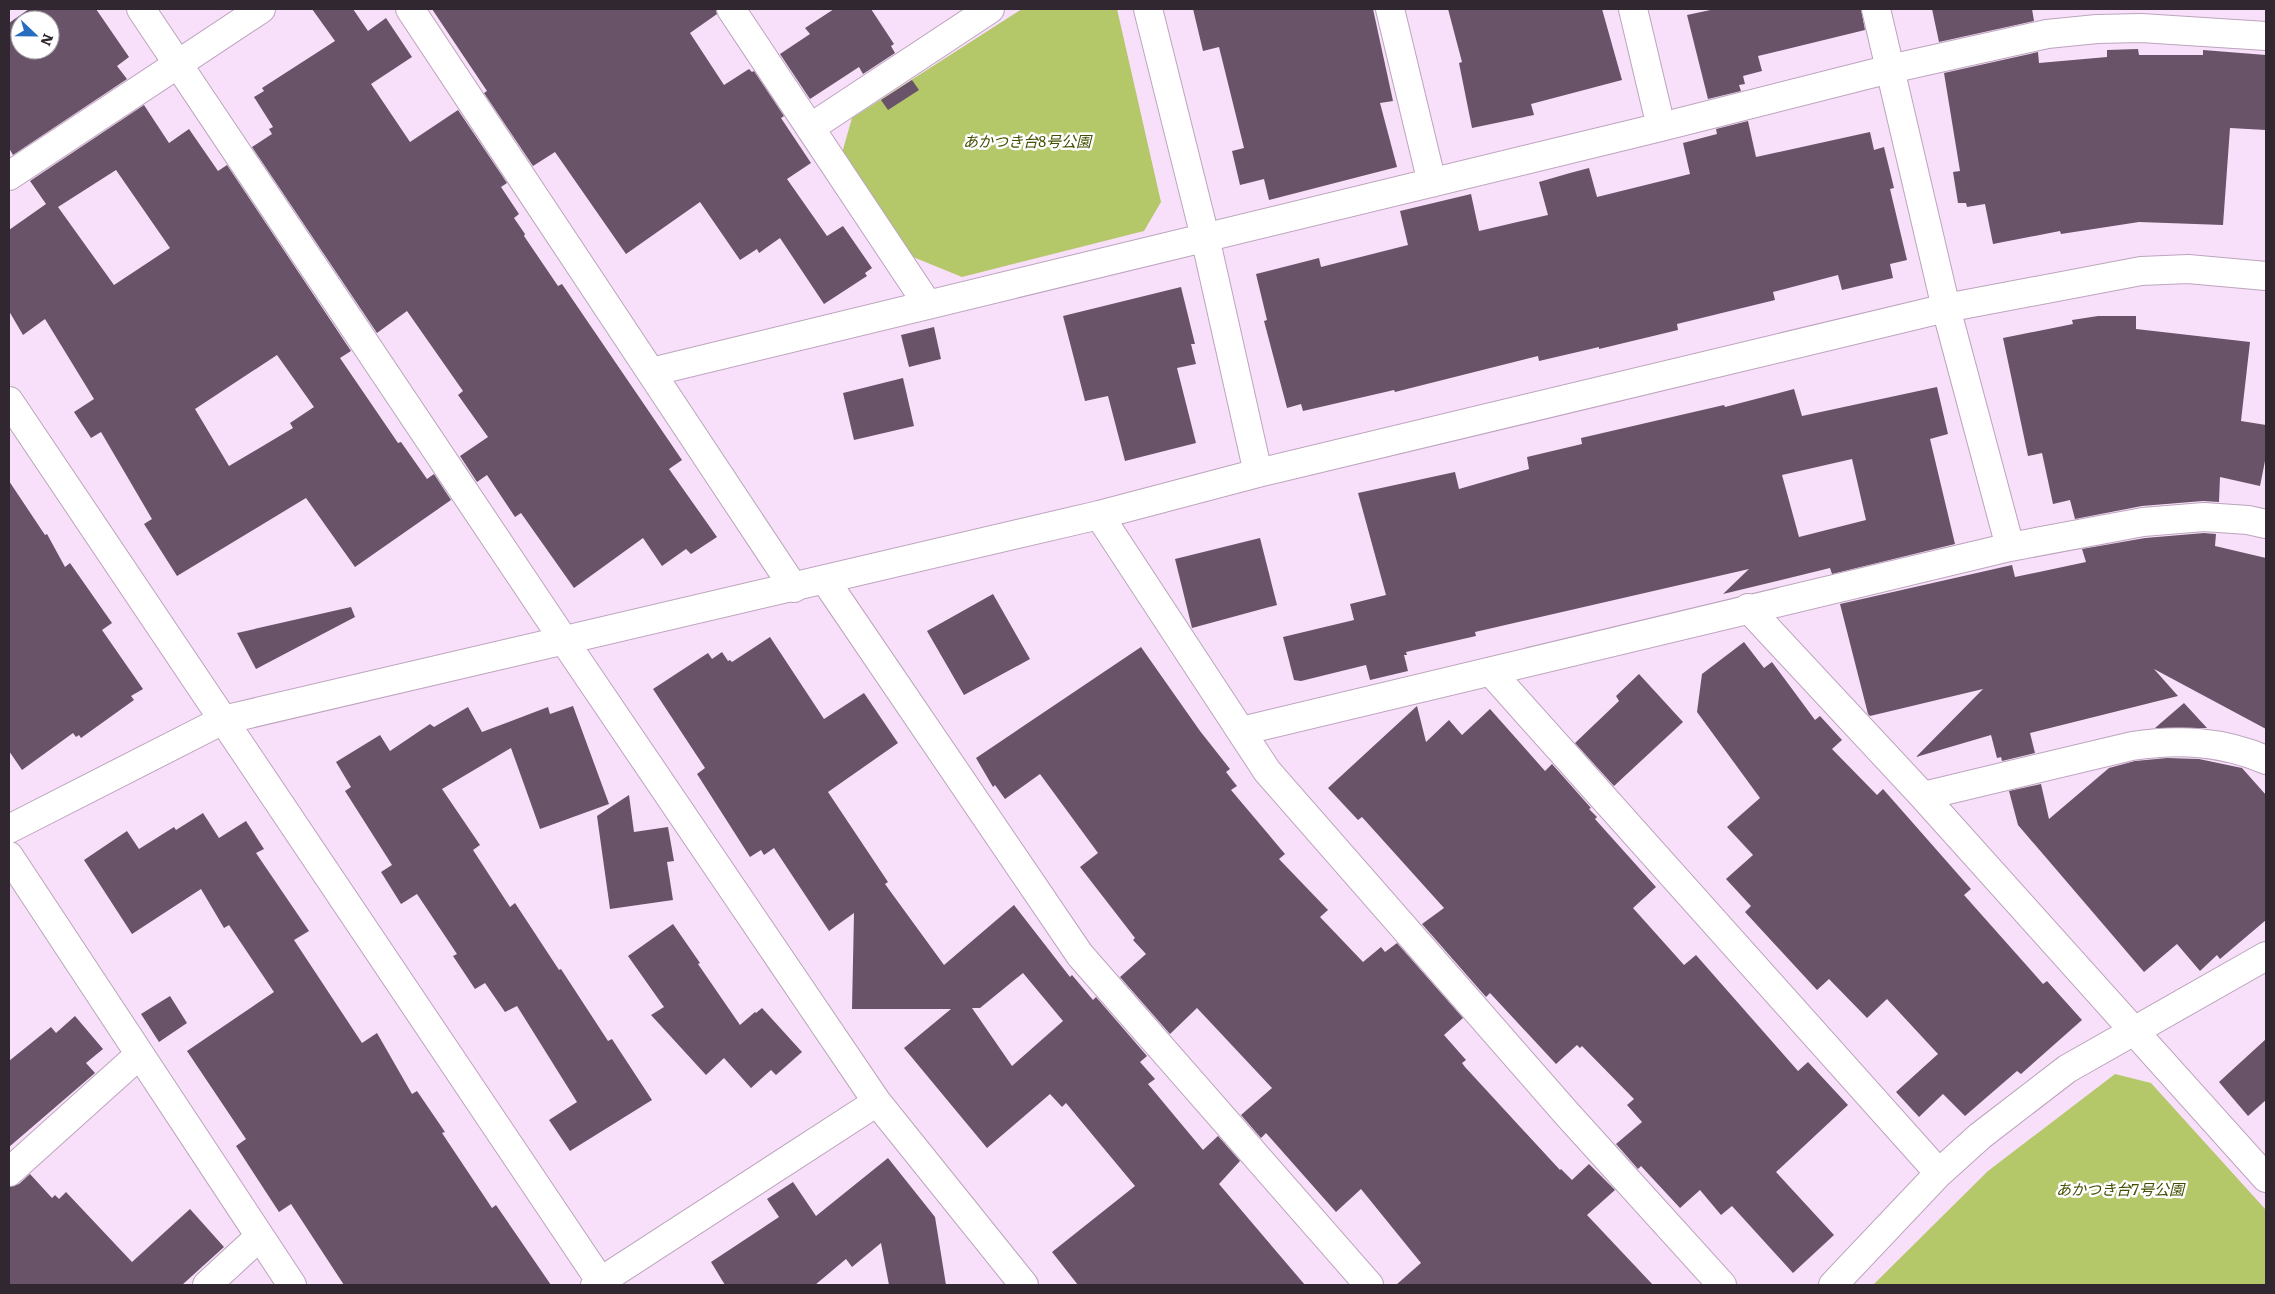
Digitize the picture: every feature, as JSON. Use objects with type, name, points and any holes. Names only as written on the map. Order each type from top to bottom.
[{"type":"street","points":[[141,9],[563,640],[877,1102],[1024,1285]]},
{"type":"street","points":[[9,176],[261,9]]},
{"type":"street","points":[[410,9],[794,588]]},
{"type":"street","points":[[731,9],[928,304]]},
{"type":"street","points":[[810,128],[990,9]]},
{"type":"street","points":[[1148,9],[1205,237],[1258,473]]},
{"type":"street","points":[[1390,9],[1432,183]]},
{"type":"street","points":[[1633,9],[1661,127]]},
{"type":"street","points":[[1876,9],[1946,308],[2010,547]]},
{"type":"street","points":[[651,372],[1661,127],[1890,69],[2047,34],[2098,29],[2141,28],[2266,36]]},
{"type":"street","points":[[9,829],[223,720],[794,588],[1099,515],[1258,473],[1946,308],[2141,271],[2188,269],[2266,276]]},
{"type":"street","points":[[9,401],[599,1284],[877,1102]]},
{"type":"street","points":[[1099,515],[1267,771],[1568,1115],[1722,1285]]},
{"type":"street","points":[[1241,731],[1748,608],[2010,547],[2143,522],[2204,517],[2266,524]]},
{"type":"street","points":[[825,580],[1080,955],[1370,1285]]},
{"type":"street","points":[[1748,608],[1923,796],[2266,1178]]},
{"type":"street","points":[[1490,672],[1940,1173]]},
{"type":"street","points":[[1923,796],[2132,746],[2164,741],[2194,741],[2231,747],[2266,760]]},
{"type":"street","points":[[9,856],[292,1285]]},
{"type":"street","points":[[1833,1285],[1940,1173],[1980,1136],[2067,1069],[2266,956]]},
{"type":"street","points":[[9,1172],[139,1055]]},
{"type":"street","points":[[207,1285],[260,1237]]},
{"type":"green space","name":"あかつき台8号公園","points":[[1022,9],[1117,9],[1161,202],[1144,231],[962,277],[913,257],[842,153],[852,118]]},
{"type":"green space","name":"あかつき台7号公園","points":[[2115,1074],[2151,1083],[2266,1210],[2266,1285],[1873,1285],[1988,1171]]},
{"type":"building","points":[[96,9],[129,57],[117,66],[127,79],[13,155],[9,148],[9,23],[10,60],[60,60],[60,10],[28,10]]},
{"type":"building","points":[[312,9],[353,9],[368,31],[386,18],[412,57],[371,84],[410,142],[458,110],[507,183],[501,187],[519,214],[514,218],[525,234],[524,236],[558,286],[562,284],[682,460],[669,469],[717,537],[691,554],[686,549],[662,566],[643,538],[574,588],[521,513],[515,517],[487,475],[477,482],[460,456],[488,437],[458,395],[463,391],[407,311],[377,333],[252,147],[272,134],[269,129],[273,127],[254,97],[264,91],[262,88],[335,41]]},
{"type":"building","points":[[432,9],[716,9],[717,14],[690,33],[724,85],[749,69],[752,72],[754,71],[784,116],[781,118],[811,163],[787,179],[827,236],[843,226],[872,268],[865,273],[867,276],[824,304],[780,238],[759,253],[757,249],[740,260],[700,202],[626,254],[555,152],[533,166],[484,93],[487,91]]},
{"type":"building","points":[[834,9],[871,9],[894,44],[891,46],[895,53],[863,74],[859,67],[810,99],[780,54],[810,34],[805,28]]},
{"type":"building","points":[[1193,9],[1373,9],[1393,101],[1380,103],[1397,167],[1269,200],[1264,179],[1240,185],[1232,151],[1244,148],[1219,47],[1203,51]]},
{"type":"building","points":[[1448,9],[1602,9],[1622,80],[1531,104],[1534,115],[1472,128],[1459,63],[1462,62]]},
{"type":"building","points":[[1715,9],[1861,9],[1865,30],[1758,56],[1762,71],[1743,76],[1745,84],[1739,85],[1741,91],[1708,99],[1687,15]]},
{"type":"building","points":[[1932,9],[2032,9],[2034,21],[1939,42]]},
{"type":"building","points":[[2138,49],[2139,55],[2203,55],[2203,50],[2266,55],[2266,130],[2230,128],[2223,225],[2139,222],[2061,234],[2060,231],[1993,244],[1985,204],[1967,207],[1966,203],[1958,203],[1953,172],[1960,171],[1944,73],[2038,52],[2039,63],[2107,57],[2107,50]]},
{"type":"building","points":[[912,80],[919,90],[888,110],[881,100]]},
{"type":"building","points":[[144,105],[169,143],[189,129],[218,171],[227,165],[351,351],[340,358],[398,443],[401,442],[427,479],[434,474],[451,500],[355,567],[306,498],[177,576],[144,524],[152,519],[101,432],[91,438],[74,412],[94,399],[45,319],[23,335],[9,311],[9,230],[46,204],[30,181]],"holes":[[[116,170],[170,248],[114,285],[58,207]],[[277,355],[314,407],[290,423],[293,428],[229,466],[195,409]]]},
{"type":"building","points":[[1748,121],[1756,157],[1870,132],[1874,150],[1884,147],[1894,188],[1890,189],[1907,260],[1890,264],[1893,278],[1842,290],[1838,275],[1773,292],[1775,300],[1677,324],[1678,330],[1539,361],[1538,356],[1395,392],[1394,390],[1303,411],[1301,404],[1287,408],[1264,321],[1267,320],[1256,274],[1319,258],[1321,267],[1408,245],[1400,211],[1471,194],[1479,231],[1548,215],[1539,182],[1570,173],[1589,168],[1597,197],[1690,174],[1683,143],[1717,134],[1716,129]]},
{"type":"building","points":[[1181,287],[1195,344],[1191,344],[1196,364],[1177,368],[1196,443],[1125,461],[1108,396],[1085,401],[1063,316]]},
{"type":"building","points":[[2098,316],[2136,316],[2136,329],[2250,342],[2241,421],[2266,425],[2266,456],[2260,486],[2220,477],[2219,502],[2203,501],[2142,506],[2075,519],[2070,500],[2053,504],[2042,453],[2028,456],[2003,338],[2073,324],[2072,320]]},
{"type":"building","points":[[934,327],[941,359],[909,367],[901,335]]},
{"type":"building","points":[[903,378],[914,426],[854,440],[843,393]]},
{"type":"building","points":[[1937,387],[1948,434],[1930,439],[1955,544],[1832,574],[1830,568],[1723,594],[1749,569],[1475,632],[1476,636],[1406,652],[1407,655],[1404,655],[1408,671],[1370,680],[1366,665],[1301,681],[1294,680],[1283,637],[1354,620],[1350,604],[1386,595],[1358,493],[1455,472],[1459,489],[1529,469],[1527,457],[1582,444],[1581,438],[1724,405],[1725,407],[1794,389],[1802,416]],"holes":[[[1852,459],[1866,520],[1799,537],[1782,475]]]},
{"type":"building","points":[[9,481],[45,535],[47,534],[65,567],[70,563],[112,623],[102,630],[143,689],[131,696],[134,700],[81,738],[79,735],[76,737],[73,733],[22,770],[9,751]]},
{"type":"building","points":[[2204,533],[2216,534],[2215,546],[2266,558],[2266,729],[2154,669],[2178,696],[2030,733],[2035,753],[2002,761],[2001,757],[1997,758],[1991,735],[1916,757],[1983,689],[1870,716],[1868,714],[1840,604],[2012,565],[2015,577],[2086,562],[2082,549],[2145,538]]},
{"type":"building","points":[[1260,538],[1277,605],[1192,628],[1175,559]]},
{"type":"building","points":[[993,594],[1030,659],[964,695],[927,631]]},
{"type":"building","points":[[351,607],[355,617],[256,669],[237,633]]},
{"type":"building","points":[[770,637],[824,719],[864,693],[898,743],[828,792],[888,882],[885,884],[944,965],[1014,905],[1070,977],[1072,975],[1093,1000],[1096,997],[1147,1056],[1140,1062],[1155,1079],[1148,1084],[1203,1150],[1218,1136],[1240,1161],[1219,1184],[1305,1285],[1078,1285],[1052,1252],[1135,1186],[1066,1103],[1062,1107],[1050,1094],[987,1148],[904,1048],[951,1009],[852,1009],[854,913],[829,931],[774,848],[764,855],[761,850],[750,857],[697,774],[705,768],[653,689],[708,653],[712,659],[722,652],[728,661],[732,662]],"holes":[[[1023,973],[1063,1021],[1012,1066],[972,1008],[980,1008]]]},
{"type":"building","points":[[1744,642],[1764,668],[1772,662],[1815,720],[1820,716],[1842,740],[1832,749],[1877,795],[1883,789],[1971,889],[1964,895],[2043,984],[2047,981],[2082,1020],[2021,1074],[2017,1071],[1965,1116],[1943,1094],[1919,1117],[1896,1092],[1938,1054],[1887,999],[1867,1018],[1829,979],[1817,990],[1745,912],[1751,906],[1726,879],[1753,855],[1727,827],[1760,798],[1697,712],[1702,674]]},
{"type":"building","points":[[1141,647],[1200,731],[1230,769],[1226,772],[1237,786],[1231,790],[1285,854],[1279,859],[1328,910],[1320,917],[1363,962],[1381,947],[1385,952],[1397,943],[1463,1018],[1444,1035],[1466,1060],[1462,1063],[1465,1067],[1560,1170],[1572,1180],[1589,1164],[1615,1190],[1587,1215],[1653,1285],[1396,1285],[1421,1263],[1361,1189],[1336,1212],[1266,1133],[1261,1138],[1241,1115],[1272,1088],[1197,1008],[1170,1034],[1120,977],[1146,954],[1133,940],[1135,938],[1080,867],[1098,853],[1040,774],[1005,799],[995,785],[993,787],[976,758]]},
{"type":"building","points":[[1639,674],[1683,722],[1614,786],[1575,743],[1619,701],[1616,696]]},
{"type":"building","points":[[2184,703],[2207,728],[2155,728]]},
{"type":"building","points":[[573,706],[609,804],[540,829],[511,748],[442,789],[480,845],[473,850],[510,907],[515,903],[608,1041],[612,1039],[652,1100],[570,1151],[549,1120],[577,1102],[517,1006],[505,1012],[485,983],[475,989],[453,956],[457,954],[417,894],[401,904],[381,872],[392,865],[345,791],[351,787],[336,762],[380,735],[390,751],[430,724],[434,727],[468,707],[482,732],[548,707],[550,714]]},
{"type":"building","points":[[1417,706],[1426,742],[1449,720],[1462,735],[1490,709],[1545,771],[1552,764],[1591,808],[1589,809],[1597,817],[1595,819],[1656,887],[1633,908],[1684,965],[1696,955],[1798,1071],[1808,1062],[1848,1105],[1776,1172],[1834,1235],[1793,1273],[1732,1206],[1721,1215],[1700,1190],[1680,1208],[1641,1166],[1638,1169],[1616,1144],[1642,1122],[1627,1105],[1634,1099],[1582,1046],[1580,1048],[1577,1045],[1556,1064],[1490,993],[1486,997],[1422,924],[1444,908],[1362,817],[1358,820],[1328,788]]},
{"type":"building","points":[[2167,758],[2199,759],[2242,768],[2266,795],[2266,920],[2220,959],[2217,955],[2200,971],[2177,944],[2144,972],[2018,825],[2009,791],[2041,784],[2049,819],[2109,768],[2135,761]]},
{"type":"building","points":[[629,795],[634,832],[668,827],[674,861],[667,862],[673,900],[610,909],[597,816]]},
{"type":"building","points":[[203,813],[219,838],[246,821],[264,849],[256,853],[309,931],[294,940],[362,1043],[377,1033],[412,1094],[417,1091],[445,1132],[442,1133],[492,1208],[496,1205],[551,1285],[344,1285],[291,1204],[279,1212],[236,1146],[246,1139],[187,1051],[274,992],[229,925],[224,928],[201,889],[132,934],[84,860],[127,831],[139,849],[174,827],[176,830]]},
{"type":"building","points":[[673,924],[740,1025],[762,1008],[802,1052],[776,1075],[771,1070],[751,1088],[724,1058],[706,1075],[651,1015],[664,1007],[628,956]]},
{"type":"building","points":[[170,996],[187,1023],[159,1042],[141,1014]]},
{"type":"building","points":[[75,1016],[103,1049],[86,1063],[95,1073],[9,1147],[9,1061],[51,1027],[56,1033]]},
{"type":"building","points":[[2266,1039],[2266,1100],[2248,1116],[2219,1082]]},
{"type":"building","points":[[888,1158],[935,1217],[946,1285],[889,1285],[881,1243],[852,1267],[846,1259],[815,1285],[725,1285],[711,1262],[779,1217],[767,1199],[793,1182],[816,1216]]},
{"type":"building","points":[[30,1174],[52,1198],[55,1195],[59,1199],[66,1192],[132,1262],[190,1209],[224,1247],[182,1285],[9,1285],[9,1187],[19,1184]]}]
